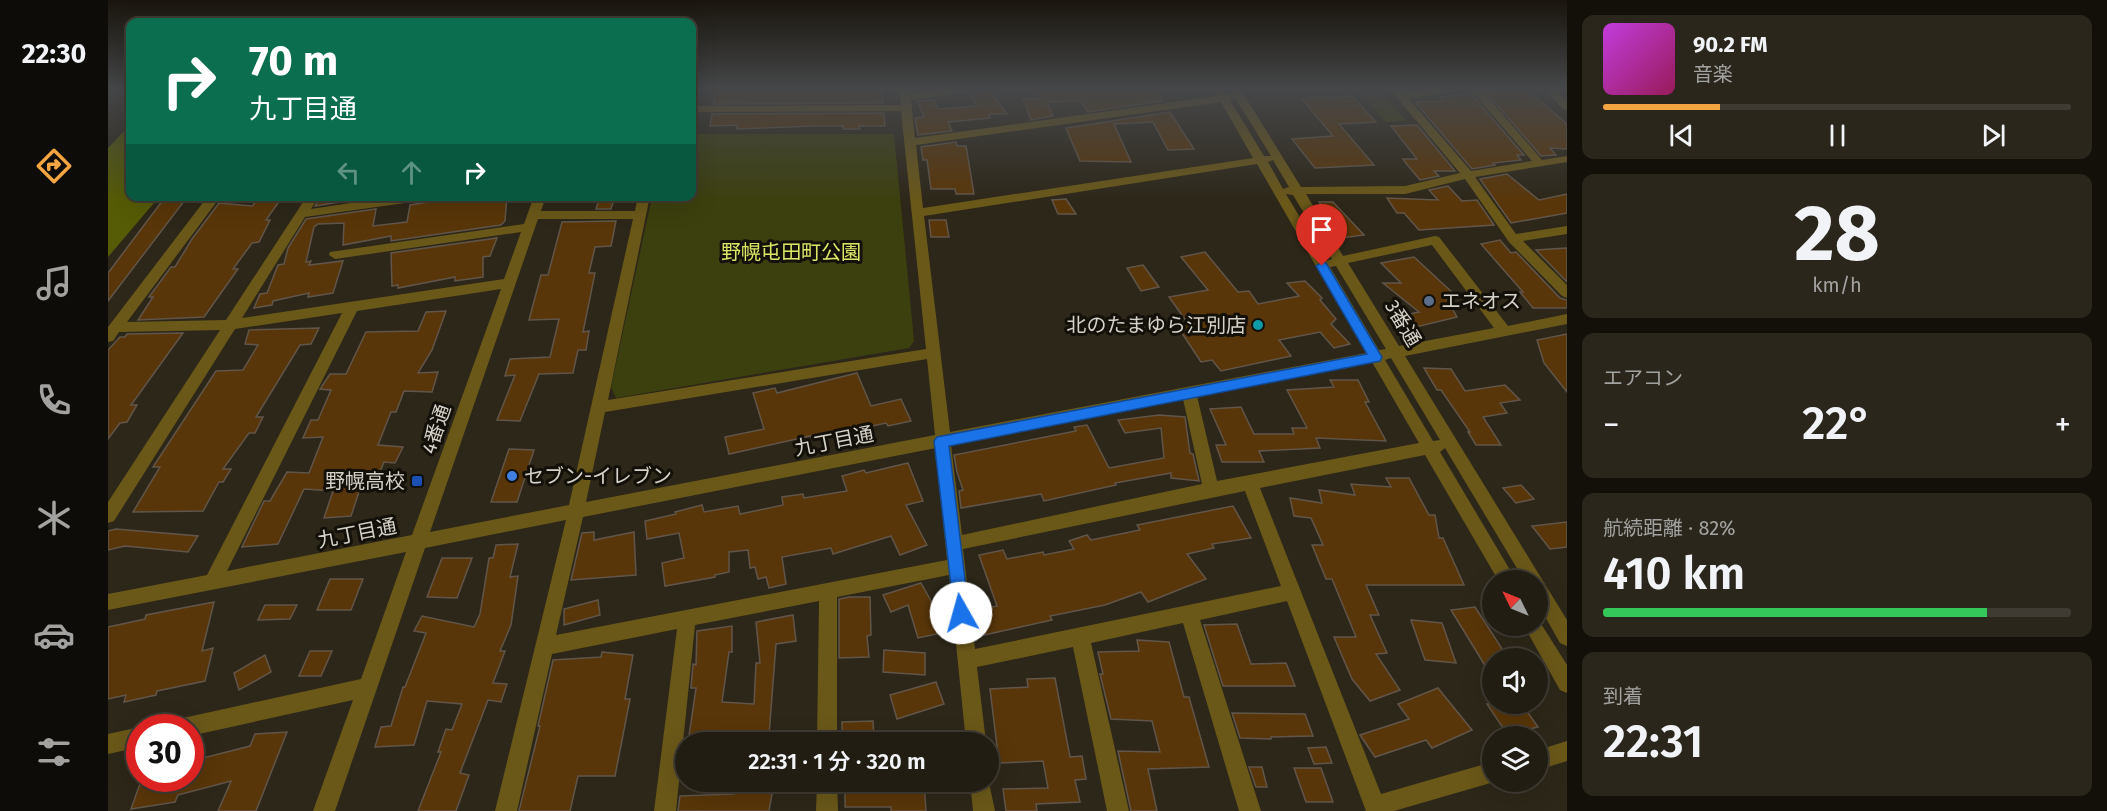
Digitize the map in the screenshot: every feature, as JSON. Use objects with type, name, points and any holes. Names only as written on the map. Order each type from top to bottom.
[{"type":"street","points":[[909,126],[975,732]]},
{"type":"street","points":[[911,141],[1009,126]]},
{"type":"street","name":"3番通","points":[[1240,126],[1501,570]]},
{"type":"street","name":"3番通","points":[[1258,126],[1527,570]]},
{"type":"street","points":[[1426,126],[1468,175],[1513,239],[1567,293]]},
{"type":"street","points":[[1507,126],[1540,164]]},
{"type":"street","points":[[918,213],[1277,158]]},
{"type":"street","points":[[1279,192],[1296,189],[1405,190],[1468,175],[1567,159]]},
{"type":"street","points":[[112,332],[211,201]]},
{"type":"street","points":[[108,516],[310,201]]},
{"type":"street","points":[[302,214],[392,201]]},
{"type":"street","name":"4番通","points":[[324,811],[538,201]]},
{"type":"street","points":[[506,811],[576,512],[643,201]]},
{"type":"street","points":[[335,255],[531,221],[640,215]]},
{"type":"street","points":[[1513,239],[1567,230]]},
{"type":"street","points":[[1322,266],[1435,240],[1504,332]]},
{"type":"street","points":[[112,332],[231,325],[509,283]]},
{"type":"street","points":[[212,582],[352,307]]},
{"type":"street","name":"九丁目通","points":[[108,602],[1567,320]]},
{"type":"street","points":[[598,407],[932,352]]},
{"type":"street","points":[[1189,393],[1211,489]]},
{"type":"street","points":[[953,544],[1211,489],[1450,444]]},
{"type":"street","points":[[1250,483],[1376,809],[1482,775]]},
{"type":"street","points":[[545,646],[956,566]]},
{"type":"street","points":[[827,732],[828,591]]},
{"type":"street","points":[[966,660],[1292,592]]},
{"type":"street","points":[[1548,605],[1567,637]]},
{"type":"street","points":[[1189,614],[1250,811]]},
{"type":"street","points":[[665,811],[687,618]]},
{"type":"street","points":[[1539,636],[1567,683]]},
{"type":"street","points":[[1080,637],[1118,811]]},
{"type":"street","points":[[204,723],[368,687]]},
{"type":"street","points":[[108,744],[126,740]]},
{"type":"street","points":[[1548,757],[1567,751]]},
{"type":"street","points":[[827,792],[827,811]]},
{"type":"street","points":[[981,792],[984,811]]},
{"type":"green space","name":"野幌屯田町公園","points":[[696,134],[894,134],[914,341],[909,348],[616,398],[611,387],[651,201],[696,201]]},
{"type":"shaded area","points":[[126,129],[126,201],[156,201],[108,257],[108,148]]},
{"type":"building","points":[[737,126],[885,126],[859,126],[860,129],[843,129],[843,126],[815,126],[737,129]]},
{"type":"building","points":[[916,126],[950,126],[952,131],[918,135]]},
{"type":"building","points":[[1115,126],[1131,162],[1080,161],[1066,128]]},
{"type":"building","points":[[1155,126],[1179,126],[1194,149],[1168,150]]},
{"type":"building","points":[[1324,126],[1341,126],[1374,165],[1315,168],[1292,139],[1333,136]]},
{"type":"building","points":[[1391,126],[1418,126],[1455,171],[1434,171],[1439,176],[1420,180],[1403,159],[1417,159]]},
{"type":"building","points":[[1435,126],[1499,126],[1524,155],[1517,155],[1521,160],[1493,163],[1495,165],[1472,169]]},
{"type":"building","points":[[1515,126],[1567,126],[1567,149],[1550,148],[1556,155],[1541,156]]},
{"type":"building","points":[[956,142],[957,146],[966,146],[974,194],[956,194],[955,189],[931,189],[927,160],[923,160],[921,147]]},
{"type":"building","points":[[1507,174],[1539,200],[1567,194],[1567,213],[1511,223],[1480,179]]},
{"type":"building","points":[[1448,186],[1462,201],[1477,200],[1494,225],[1419,230],[1404,213],[1397,213],[1387,198],[1438,200],[1429,190]]},
{"type":"building","points":[[1066,199],[1076,214],[1058,214],[1052,200]]},
{"type":"building","points":[[162,201],[184,201],[108,301],[108,273]]},
{"type":"building","points":[[256,201],[279,201],[266,220],[270,220],[259,242],[252,243],[233,269],[238,269],[204,317],[138,320],[153,297],[149,297],[171,267],[175,267],[192,239],[219,203],[252,206]]},
{"type":"building","points":[[318,201],[346,201],[315,206]]},
{"type":"building","points":[[435,201],[507,201],[505,221],[501,225],[391,241],[391,236],[343,245],[344,223],[318,224],[314,227],[306,262],[311,261],[309,265],[343,261],[333,293],[308,297],[309,293],[273,301],[272,305],[254,308],[260,294],[267,293],[278,265],[284,264],[288,248],[306,219],[376,209],[373,226],[407,222],[410,205]]},
{"type":"building","points":[[598,201],[613,201],[611,209],[596,209]]},
{"type":"building","points":[[1319,202],[1333,202],[1364,235],[1341,238]]},
{"type":"building","points":[[929,220],[946,220],[949,237],[931,237]]},
{"type":"building","points":[[616,221],[611,246],[595,247],[589,273],[595,273],[583,332],[589,331],[586,350],[578,350],[573,373],[539,374],[520,421],[497,420],[515,375],[505,376],[510,359],[550,357],[559,319],[529,320],[541,275],[548,275],[562,222]]},
{"type":"building","points":[[497,238],[490,256],[483,257],[483,277],[455,281],[455,277],[398,288],[398,285],[392,286],[391,253]]},
{"type":"building","points":[[1500,240],[1511,253],[1516,252],[1560,298],[1567,300],[1567,308],[1533,308],[1520,292],[1523,292],[1481,244]]},
{"type":"building","points":[[1567,248],[1567,282],[1536,250]]},
{"type":"building","name":"北のたまゆら江別店","points":[[1205,252],[1238,292],[1249,291],[1258,304],[1299,296],[1287,283],[1305,281],[1322,298],[1320,300],[1336,319],[1331,324],[1350,344],[1334,348],[1320,332],[1279,340],[1291,356],[1221,371],[1212,360],[1201,362],[1176,324],[1187,322],[1169,297],[1208,290],[1181,257]]},
{"type":"building","points":[[1414,257],[1454,294],[1445,296],[1457,317],[1416,327],[1405,315],[1419,312],[1383,283],[1401,283],[1381,263]]},
{"type":"building","points":[[1143,265],[1159,287],[1141,291],[1127,268]]},
{"type":"building","points":[[446,311],[432,350],[418,373],[438,372],[432,392],[404,391],[396,412],[391,412],[378,445],[403,447],[395,463],[384,462],[374,486],[361,486],[351,516],[324,518],[333,491],[304,489],[278,544],[242,547],[264,501],[270,501],[287,472],[309,473],[323,437],[303,438],[311,420],[318,420],[331,390],[320,389],[330,374],[346,374],[366,332],[418,331],[426,312]]},
{"type":"building","points":[[319,328],[311,344],[300,345],[256,417],[263,417],[255,433],[249,433],[223,469],[231,469],[223,482],[219,482],[203,511],[133,512],[160,467],[153,467],[216,371],[243,370],[258,345],[245,344],[249,330]]},
{"type":"building","points":[[183,333],[131,405],[137,405],[127,422],[120,423],[108,439],[108,350],[120,337],[125,337],[127,334]]},
{"type":"building","points":[[1567,334],[1567,392],[1544,363],[1537,340]]},
{"type":"building","points":[[1424,368],[1451,369],[1465,391],[1505,385],[1520,400],[1500,403],[1507,413],[1483,417],[1501,445],[1476,445],[1468,432],[1470,432],[1441,390],[1437,390]]},
{"type":"building","points":[[857,373],[871,406],[901,399],[911,421],[888,426],[886,423],[829,435],[828,432],[729,454],[725,437],[764,429],[753,393],[775,388],[777,393]]},
{"type":"building","points":[[1330,380],[1358,380],[1369,402],[1365,402],[1386,441],[1316,438],[1320,448],[1259,451],[1264,462],[1222,462],[1216,445],[1226,445],[1210,409],[1241,407],[1254,434],[1294,434],[1292,428],[1307,428],[1287,390],[1334,387]]},
{"type":"building","points":[[1159,415],[1185,417],[1190,453],[1193,454],[1199,481],[1171,478],[1171,473],[1115,483],[1116,485],[1044,501],[1041,494],[961,508],[959,491],[963,490],[954,455],[1076,431],[1074,427],[1087,425],[1109,468],[1164,458],[1161,428],[1125,433],[1118,420]]},
{"type":"building","name":"セブン-イレブン","points":[[509,449],[534,450],[517,502],[491,502]]},
{"type":"building","points":[[908,463],[923,501],[906,505],[927,545],[900,555],[891,536],[833,554],[831,548],[782,557],[786,584],[769,588],[766,577],[758,579],[755,567],[750,568],[748,550],[729,552],[729,572],[715,575],[715,577],[665,586],[662,563],[684,558],[679,533],[647,539],[645,521],[702,505],[704,512],[738,506],[740,514],[783,505],[782,497],[803,494],[804,498],[847,491],[842,476]]},
{"type":"building","points":[[1386,478],[1409,478],[1429,515],[1435,515],[1439,538],[1443,538],[1464,585],[1366,585],[1379,615],[1370,615],[1387,653],[1376,654],[1400,690],[1370,701],[1352,679],[1334,637],[1356,637],[1332,579],[1326,579],[1312,545],[1323,545],[1311,518],[1294,516],[1290,498],[1322,503],[1319,490],[1355,495],[1351,484],[1391,487]]},
{"type":"building","points":[[1521,485],[1534,499],[1516,503],[1503,488]]},
{"type":"building","points":[[1233,506],[1251,538],[1212,544],[1214,548],[1187,554],[1206,579],[1148,602],[1141,592],[1105,605],[1050,616],[1052,620],[984,635],[976,610],[997,606],[979,555],[1003,550],[1007,559],[1043,552],[1044,555],[1074,549],[1069,541],[1087,535],[1091,540],[1140,530],[1137,525]]},
{"type":"building","points":[[1567,522],[1567,547],[1550,549],[1532,526]]},
{"type":"building","points":[[116,529],[198,536],[188,552],[125,546],[108,550],[108,531]]},
{"type":"building","points":[[594,532],[594,540],[634,532],[636,575],[571,580],[582,533]]},
{"type":"building","points":[[518,544],[510,577],[518,576],[511,625],[500,651],[505,651],[493,683],[507,684],[501,702],[488,700],[460,773],[469,775],[456,811],[418,811],[441,752],[438,752],[446,729],[452,730],[462,704],[427,701],[414,745],[375,747],[381,727],[391,726],[403,687],[405,687],[426,633],[414,631],[422,616],[474,627],[480,614],[489,558],[493,558],[496,545]]},
{"type":"building","points":[[442,558],[472,558],[457,598],[427,597]]},
{"type":"building","points":[[330,579],[363,579],[351,610],[317,610]]},
{"type":"building","points":[[921,583],[935,608],[942,633],[918,638],[908,605],[891,612],[883,595]]},
{"type":"building","points":[[870,597],[871,635],[867,636],[869,657],[839,658],[839,599]]},
{"type":"building","points":[[598,600],[600,615],[564,625],[564,609]]},
{"type":"building","points":[[214,602],[202,651],[213,648],[205,681],[157,691],[156,695],[124,702],[126,695],[108,699],[108,627],[145,619],[146,615]]},
{"type":"building","points":[[265,605],[297,605],[290,619],[258,620]]},
{"type":"building","points":[[1475,607],[1482,618],[1482,636],[1494,636],[1502,648],[1482,648],[1482,661],[1451,610]]},
{"type":"building","points":[[793,615],[796,641],[776,644],[769,732],[690,732],[696,688],[691,688],[693,664],[696,665],[697,631],[732,626],[732,652],[729,652],[722,702],[754,704],[756,663],[760,663],[756,622]]},
{"type":"building","points":[[1411,620],[1442,623],[1456,663],[1425,660]]},
{"type":"building","points":[[1237,624],[1251,664],[1286,663],[1295,686],[1223,686],[1204,625]]},
{"type":"building","points":[[1137,640],[1169,642],[1184,697],[1189,697],[1209,767],[1148,769],[1157,811],[1131,811],[1118,751],[1160,752],[1152,721],[1111,719],[1100,674],[1103,674],[1098,652],[1139,651]]},
{"type":"building","points":[[884,650],[925,653],[925,675],[883,672]]},
{"type":"building","points":[[310,651],[332,651],[321,676],[299,676]]},
{"type":"building","points":[[602,652],[633,655],[625,699],[630,699],[615,776],[578,776],[570,811],[519,811],[540,726],[538,726],[553,660],[601,657]]},
{"type":"building","points":[[265,655],[271,672],[239,690],[234,673]]},
{"type":"building","points":[[1055,678],[1070,757],[1082,756],[1086,779],[1075,780],[1080,802],[1036,804],[1037,811],[1006,811],[1003,789],[1048,788],[1043,761],[999,763],[999,732],[995,732],[990,689],[1028,687],[1027,679]]},
{"type":"building","points":[[936,682],[944,704],[897,719],[890,695]]},
{"type":"building","points":[[1438,688],[1472,730],[1432,748],[1426,740],[1375,757],[1360,735],[1409,719],[1398,704]]},
{"type":"building","points":[[1232,713],[1305,714],[1313,736],[1271,737],[1271,739],[1240,738]]},
{"type":"building","points":[[1494,714],[1529,714],[1537,726],[1502,726]]},
{"type":"building","points":[[873,721],[874,732],[842,732],[842,722]]},
{"type":"building","points":[[287,732],[256,811],[218,811],[231,781],[204,788],[204,758],[250,746],[255,734]]},
{"type":"building","points":[[1326,747],[1332,763],[1314,764],[1308,748]]},
{"type":"building","points":[[1249,767],[1262,767],[1267,787],[1256,787]]},
{"type":"building","points":[[1294,768],[1321,768],[1333,802],[1306,802]]},
{"type":"building","points":[[137,792],[189,792],[178,795],[175,802],[131,809]]},
{"type":"building","points":[[734,792],[772,792],[769,811],[678,811],[680,796],[734,794]]},
{"type":"building","points":[[845,792],[925,792],[926,811],[891,811],[891,807],[845,807]]},
{"type":"place","name":"エネオス","points":[[1429,301]]},
{"type":"place","name":"北のたまゆら江別店","points":[[1258,325]]},
{"type":"place","name":"セブン-イレブン","points":[[512,476]]},
{"type":"place","name":"野幌高校","points":[[417,481]]},
{"type":"route","points":[[961,613],[942,441],[1376,357],[1322,266]]}]
